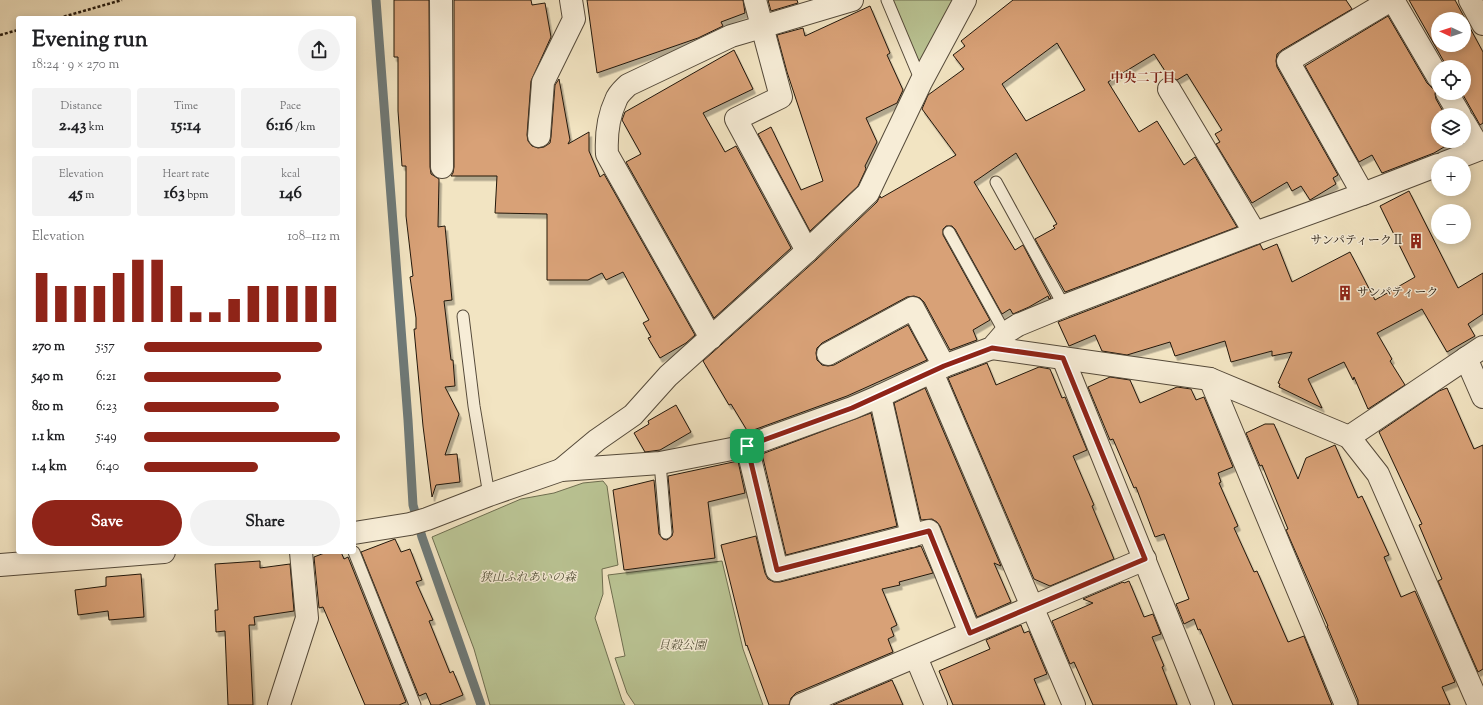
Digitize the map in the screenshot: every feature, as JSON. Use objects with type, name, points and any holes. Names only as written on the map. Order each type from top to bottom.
[{"type":"street","points":[[441,0],[442,167]]},
{"type":"street","points":[[539,136],[542,82],[574,19],[571,0]]},
{"type":"street","points":[[755,0],[781,97],[736,119],[807,251]]},
{"type":"street","points":[[711,338],[607,154],[606,136],[609,119],[616,99],[628,85],[731,36],[852,0]]},
{"type":"street","points":[[561,470],[597,440],[633,416],[668,376],[807,251],[868,193],[921,82],[965,0]]},
{"type":"street","points":[[1363,194],[1288,61],[1392,0],[1431,65]]},
{"type":"street","points":[[1470,0],[1483,24]]},
{"type":"street","points":[[1169,89],[1255,233]]},
{"type":"street","points":[[1461,156],[1481,148],[1471,133]]},
{"type":"street","points":[[356,533],[419,521],[561,470],[660,463],[747,446],[852,408],[880,396],[999,340],[1018,326],[1064,306],[1431,168]]},
{"type":"street","points":[[828,354],[913,308],[1074,705]]},
{"type":"street","points":[[999,340],[1063,358],[1210,379],[1349,437],[1378,474],[1479,705]]},
{"type":"street","points":[[1349,437],[1474,352],[1483,397]]},
{"type":"street","points":[[1063,358],[1145,559],[1202,705]]},
{"type":"street","points":[[1210,379],[1346,705]]},
{"type":"street","points":[[880,396],[912,536]]},
{"type":"street","points":[[747,446],[777,570],[929,531],[970,633]]},
{"type":"street","points":[[0,565],[139,554]]},
{"type":"street","points":[[279,705],[307,618],[301,554]]},
{"type":"street","points":[[801,705],[1145,559]]},
{"type":"street","points":[[916,657],[936,705]]},
{"type":"lane","points":[[887,0],[921,82]]},
{"type":"lane","points":[[996,182],[1064,306]]},
{"type":"lane","points":[[949,232],[999,340]]},
{"type":"lane","points":[[463,316],[474,406],[489,495]]},
{"type":"lane","points":[[660,463],[666,533]]},
{"type":"lane","points":[[355,554],[415,705]]},
{"type":"path","points":[[66,16],[122,0]]},
{"type":"path","points":[[0,35],[16,31]]},
{"type":"green space","points":[[891,0],[953,0],[921,68]]},
{"type":"green space","name":"狭山ふれあいの森","points":[[603,481],[607,486],[618,565],[602,569],[603,594],[595,618],[622,700],[625,705],[490,705],[474,649],[432,537],[521,499],[554,493],[583,483]]},
{"type":"green space","name":"貝穀公園","points":[[722,561],[743,649],[763,705],[635,705],[627,693],[615,658],[625,656],[608,575]]},
{"type":"building","points":[[394,0],[429,0],[430,167],[431,174],[439,179],[438,227],[445,226],[452,300],[444,301],[451,360],[453,360],[455,386],[445,387],[459,414],[445,455],[457,454],[460,482],[436,485],[432,497],[423,426],[414,329],[416,329],[416,318],[410,277],[413,276],[406,216],[406,166],[402,166],[398,111],[398,57],[394,57]]},
{"type":"building","points":[[454,0],[531,0],[532,5],[545,3],[551,37],[531,81],[527,135],[528,141],[532,146],[538,148],[544,147],[550,143],[555,85],[559,79],[570,140],[568,144],[589,132],[589,151],[600,177],[604,174],[695,335],[686,343],[660,358],[648,338],[651,337],[643,323],[649,320],[623,272],[606,280],[602,273],[588,280],[547,280],[547,214],[495,213],[497,176],[451,176],[454,167]]},
{"type":"building","points":[[587,0],[743,0],[745,13],[721,22],[723,26],[698,38],[597,73]]},
{"type":"building","points":[[768,0],[797,0],[798,3],[771,11]]},
{"type":"building","points":[[1013,0],[1346,0],[1352,9],[1282,50],[1277,54],[1276,61],[1277,67],[1338,175],[1333,178],[1336,184],[1310,200],[1301,186],[1292,191],[1287,182],[1252,203],[1216,144],[1220,142],[1215,134],[1222,130],[1187,74],[1177,80],[1169,77],[1154,54],[1108,82],[1139,132],[1157,121],[1184,165],[1195,157],[1237,227],[1065,292],[1035,239],[1055,228],[1053,226],[1057,224],[1016,153],[974,182],[1015,250],[1023,245],[1051,298],[1049,299],[1048,296],[1013,314],[1010,309],[1002,314],[955,229],[952,226],[946,226],[943,229],[943,235],[990,320],[973,330],[977,340],[950,350],[924,302],[920,298],[914,296],[907,297],[822,343],[817,348],[817,360],[822,365],[834,365],[908,325],[927,360],[847,396],[748,432],[731,404],[729,405],[703,361],[816,260],[877,202],[880,196],[881,198],[956,155],[922,109],[928,95],[964,69],[953,55],[965,46],[961,41]],"holes":[[[1057,43],[1085,90],[1026,121],[1002,84]]]},
{"type":"building","points":[[1409,0],[1455,0],[1461,12],[1431,12],[1431,39]]},
{"type":"building","points":[[870,6],[890,53],[887,55],[903,90],[897,103],[866,118],[877,142],[865,166],[866,169],[858,186],[810,231],[758,134],[771,127],[801,190],[823,181],[787,72],[777,35],[803,28],[805,36]]},
{"type":"building","points":[[1388,16],[1427,83],[1431,87],[1431,100],[1437,100],[1441,108],[1431,108],[1431,148],[1442,148],[1434,153],[1382,173],[1372,155],[1359,162],[1305,66]]},
{"type":"building","points":[[1471,30],[1483,52],[1483,123],[1480,125],[1466,100],[1471,100],[1471,60],[1443,60],[1438,52],[1471,52]]},
{"type":"building","points":[[734,50],[753,89],[703,113],[725,152],[736,146],[791,248],[714,318],[626,162],[641,154],[622,120],[625,112]]},
{"type":"building","points":[[1409,191],[1431,235],[1431,244],[1436,244],[1458,288],[1483,273],[1483,314],[1468,324],[1475,336],[1447,352],[1422,309],[1377,333],[1392,359],[1390,361],[1405,385],[1368,409],[1354,377],[1353,380],[1344,362],[1308,379],[1322,408],[1279,387],[1280,384],[1278,383],[1292,352],[1272,356],[1272,351],[1231,362],[1225,341],[1175,356],[1170,342],[1127,355],[1102,351],[1095,335],[1069,346],[1058,322],[1260,244],[1263,250],[1277,244],[1292,282],[1350,252],[1375,300],[1415,277],[1380,206]]},
{"type":"building","points":[[987,363],[996,385],[1039,367],[1050,369],[1062,398],[1065,397],[1087,450],[1073,456],[1094,505],[1092,506],[1114,559],[1050,586],[1034,579],[948,378]]},
{"type":"building","points":[[1110,377],[1130,380],[1140,403],[1177,387],[1191,389],[1196,400],[1204,397],[1233,467],[1218,473],[1221,482],[1219,483],[1238,526],[1234,528],[1254,572],[1257,571],[1288,642],[1304,636],[1332,705],[1233,705],[1200,629],[1198,630],[1194,619],[1184,624],[1176,604],[1189,599],[1164,534],[1155,537],[1136,487],[1134,488],[1113,439],[1110,440],[1088,387]]},
{"type":"building","points":[[925,388],[1001,566],[994,563],[1011,602],[977,617],[940,526],[932,519],[921,520],[894,403]]},
{"type":"building","points":[[1447,388],[1474,449],[1483,445],[1483,669],[1478,672],[1438,581],[1442,579],[1419,525],[1422,524],[1379,432],[1439,391]]},
{"type":"building","points":[[676,405],[691,432],[660,450],[645,452],[634,433],[649,424],[648,421]]},
{"type":"building","points":[[871,413],[897,526],[786,555],[762,454]]},
{"type":"building","points":[[1265,424],[1274,424],[1298,479],[1306,458],[1335,445],[1358,498],[1362,496],[1389,555],[1384,557],[1401,597],[1415,591],[1455,682],[1442,687],[1450,705],[1358,705],[1358,700],[1328,626],[1286,530],[1288,529],[1262,465],[1260,466],[1246,433]]},
{"type":"building","points":[[738,461],[745,493],[708,502],[715,558],[624,570],[613,490],[654,480],[659,534],[663,539],[667,540],[672,536],[673,532],[668,476]]},
{"type":"building","points":[[756,536],[765,573],[768,579],[774,582],[780,582],[921,546],[933,573],[899,582],[900,585],[882,589],[897,625],[891,628],[894,636],[888,639],[893,652],[796,693],[791,698],[789,705],[769,705],[747,645],[746,646],[721,545]]},
{"type":"building","points":[[395,539],[401,552],[410,549],[422,580],[416,582],[433,620],[429,621],[450,673],[453,671],[463,695],[439,705],[431,705],[426,693],[419,696],[361,552]]},
{"type":"building","points":[[322,554],[342,554],[344,559],[348,557],[406,702],[399,705],[365,705],[323,607],[319,608],[314,557]]},
{"type":"building","points":[[260,561],[260,568],[290,564],[294,611],[254,617],[255,625],[249,625],[253,705],[228,705],[225,631],[216,632],[215,610],[218,610],[215,564]]},
{"type":"building","points":[[141,574],[144,617],[109,620],[108,611],[78,615],[75,590],[106,586],[106,577]]},
{"type":"building","points":[[1129,581],[1144,617],[1153,614],[1161,634],[1152,637],[1164,666],[1162,667],[1177,705],[1093,705],[1074,662],[1070,664],[1052,621],[1093,603],[1083,599],[1123,582]]},
{"type":"building","points":[[1021,625],[1024,633],[1029,631],[1047,674],[1034,679],[1045,705],[953,705],[939,671],[990,649],[986,640]]},
{"type":"building","points":[[892,680],[903,705],[833,705]]},
{"type":"waterway","points":[[376,0],[408,420],[413,505],[422,537],[481,705]]},
{"type":"place","name":"サンパティークⅡ","points":[[1416,241]]},
{"type":"place","name":"サンパティーク","points":[[1345,293]]},
{"type":"district","name":"中央二丁目","points":[[1143,79]]},
{"type":"route","points":[[992,348],[1063,358],[1145,559],[970,633],[929,531],[777,570],[747,446],[852,408],[944,366],[992,348]]}]
